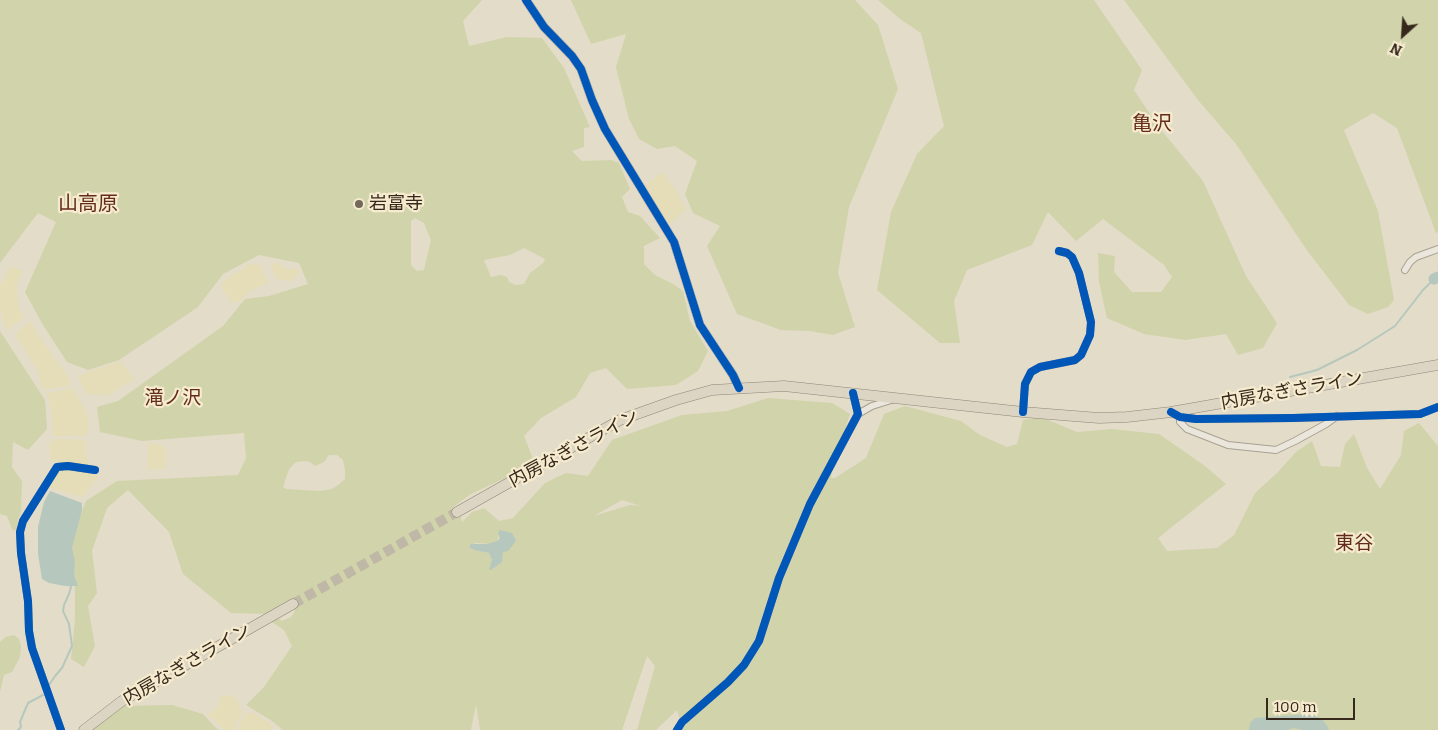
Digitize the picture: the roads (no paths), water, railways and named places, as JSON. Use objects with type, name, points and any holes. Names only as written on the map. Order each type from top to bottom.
[{"type":"highway","name":"内房なぎさライン","points":[[457,512],[620,420],[676,400],[712,390],[784,386],[1023,412],[1099,418],[1176,414],[1438,365]]},
{"type":"highway","name":"内房なぎさライン","points":[[84,730],[122,701],[293,604]]},
{"type":"street","points":[[526,0],[544,27],[572,56],[581,69],[605,129],[674,242],[700,325],[733,375],[739,388]]},
{"type":"street","points":[[1023,412],[1025,384],[1032,372],[1040,367],[1075,360],[1081,354],[1090,335],[1091,322],[1079,273],[1072,257],[1059,250]]},
{"type":"street","points":[[1405,270],[1416,257],[1438,250]]},
{"type":"street","points":[[853,393],[858,414]]},
{"type":"street","points":[[677,730],[682,722],[744,665],[758,641],[779,578],[810,504],[858,414],[872,406],[898,398]]},
{"type":"street","points":[[1176,414],[1196,419],[1420,414],[1438,407]]},
{"type":"street","points":[[1176,414],[1180,422],[1187,429],[1228,445],[1276,450],[1326,424],[1336,416]]},
{"type":"street","points":[[61,730],[32,648],[28,601],[20,552],[20,532],[24,521],[58,467],[68,466],[95,470]]},
{"type":"waterway","points":[[1434,279],[1438,277]]},
{"type":"waterway","points":[[1290,377],[1317,370],[1357,350],[1395,326],[1434,279]]},
{"type":"waterway","points":[[49,685],[62,668],[72,646],[69,624],[63,611],[70,585]]},
{"type":"waterway","points":[[18,730],[21,727],[20,722],[28,703],[43,695]]},
{"type":"tunnel","points":[[293,604],[457,512]]},
{"type":"place","name":"岩富寺","points":[[359,204]]},
{"type":"district","name":"亀沢","points":[[1152,124]]},
{"type":"district","name":"山高原","points":[[88,204]]},
{"type":"district","name":"滝ノ沢","points":[[173,399]]},
{"type":"district","name":"東谷","points":[[1354,544]]}]
